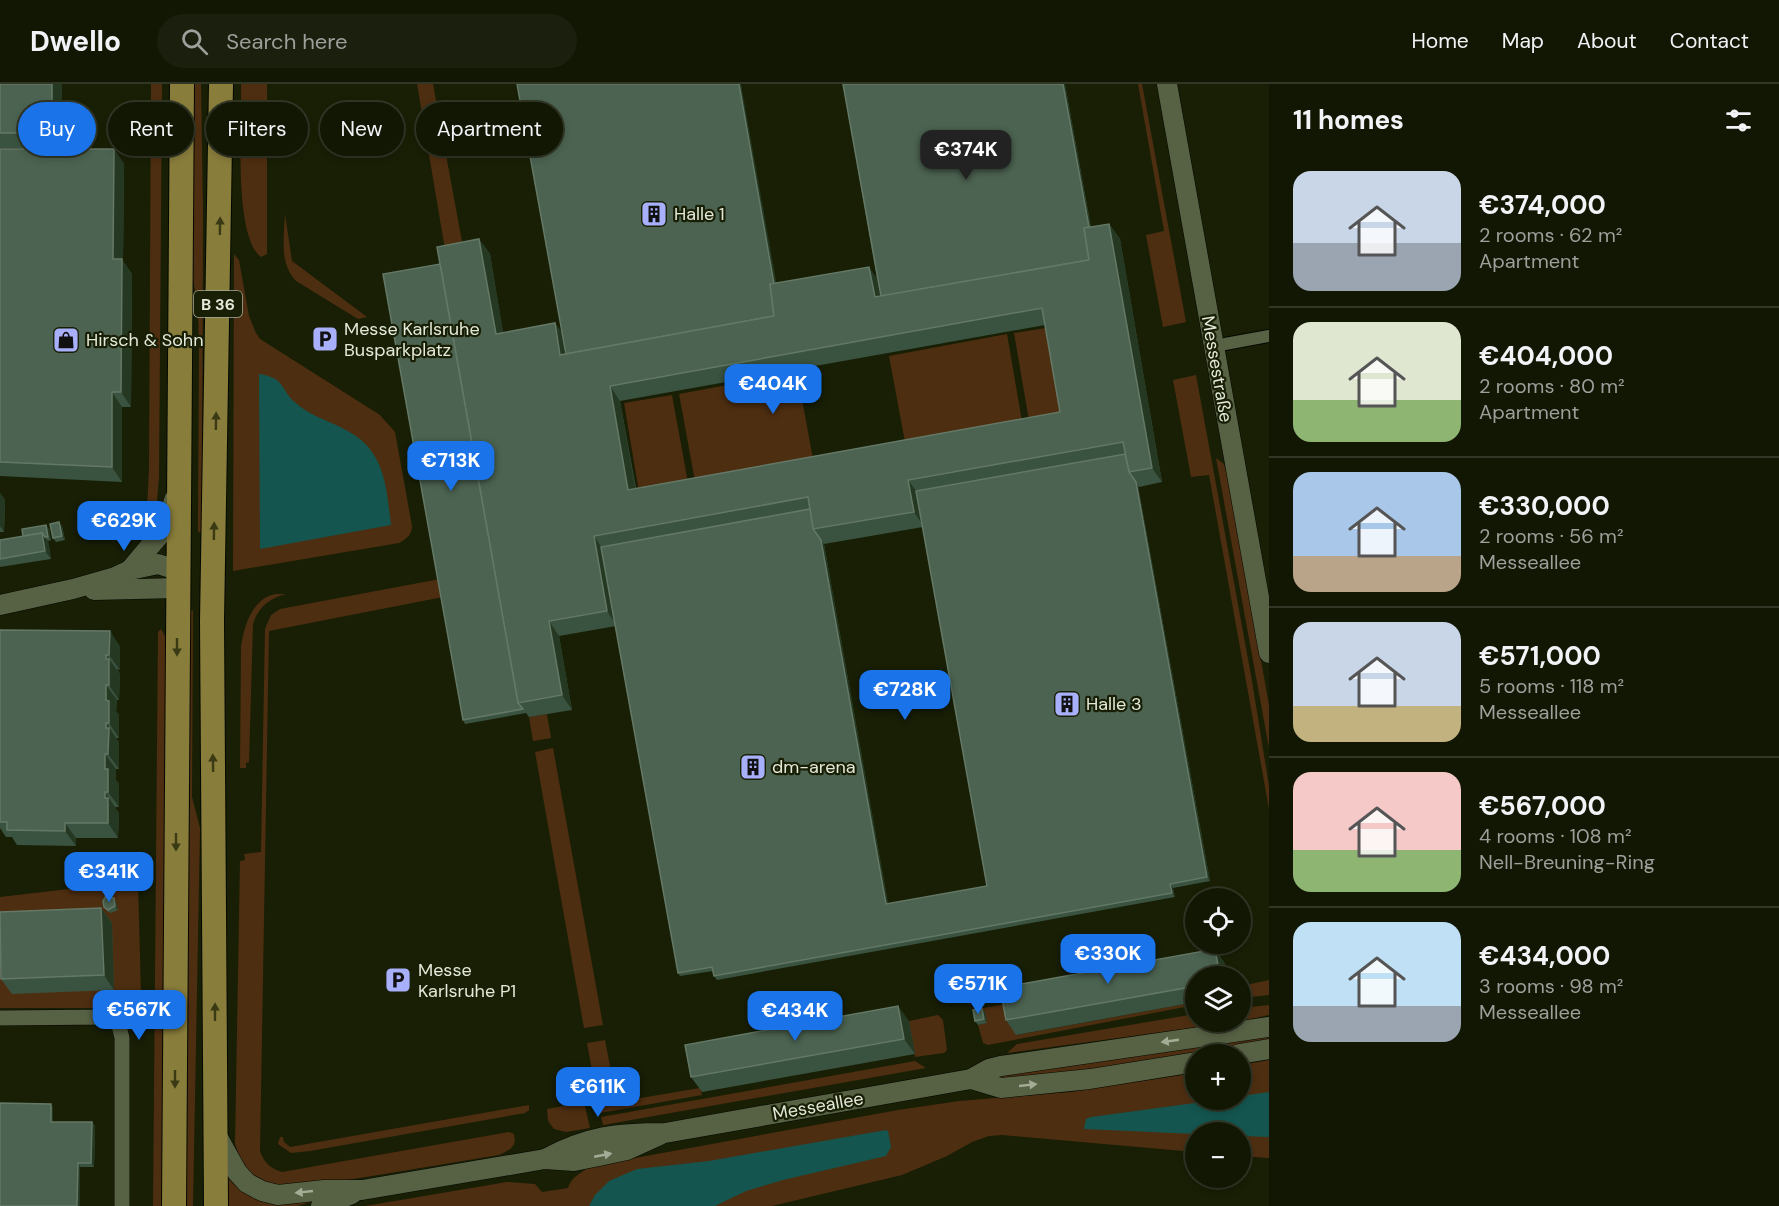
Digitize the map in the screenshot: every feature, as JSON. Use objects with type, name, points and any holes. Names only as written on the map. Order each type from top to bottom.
[{"type":"main road","name":"B 36","points":[[182,84],[179,536],[191,581],[212,621],[216,1206]]},
{"type":"main road","name":"B 36","points":[[174,1206],[191,581],[221,84]]},
{"type":"main road","points":[[179,536],[187,559],[200,575],[191,581]]},
{"type":"street","name":"Messestraße","points":[[1167,84],[1269,653]]},
{"type":"street","points":[[1226,344],[1269,336]]},
{"type":"street","points":[[130,570],[167,526],[179,483]]},
{"type":"street","points":[[0,605],[73,589],[115,577],[130,570],[158,564],[191,581]]},
{"type":"street","points":[[73,589],[148,590],[191,581]]},
{"type":"street","points":[[0,1018],[106,1017],[118,1022],[122,1038],[122,1206]]},
{"type":"street","name":"Messeallee","points":[[215,1133],[237,1172],[247,1183],[262,1191],[278,1195],[324,1190],[362,1190],[545,1159],[574,1161],[627,1150],[665,1133],[971,1079],[989,1069],[1001,1066],[1269,1027]]},
{"type":"street","points":[[1251,1052],[1269,1049]]},
{"type":"street","name":"Messeallee","points":[[971,1079],[1001,1088],[1090,1079],[1185,1064]]},
{"type":"street","name":"Messeallee","points":[[321,1206],[362,1190]]},
{"type":"shaded area","points":[[151,84],[162,84],[162,102],[151,102]]},
{"type":"shaded area","points":[[192,84],[201,84],[202,532],[198,532],[198,308],[191,268],[192,156],[194,156],[194,102],[192,102]]},
{"type":"shaded area","points":[[241,84],[267,84],[267,102],[241,102]]},
{"type":"shaded area","points":[[417,84],[433,84],[436,102],[420,102]]},
{"type":"shaded area","points":[[1138,84],[1142,84],[1186,322],[1163,327],[1146,235],[1164,231]]},
{"type":"shaded area","points":[[151,156],[161,156],[159,478],[155,523],[148,536],[146,531],[149,468]]},
{"type":"shaded area","points":[[240,156],[267,156],[267,254],[261,257],[252,245],[246,226]]},
{"type":"shaded area","points":[[429,156],[446,156],[465,258],[447,261]]},
{"type":"shaded area","points":[[285,214],[292,261],[367,317],[358,319],[296,281],[285,258]]},
{"type":"shaded area","points":[[234,254],[239,260],[249,316],[260,339],[380,415],[395,432],[412,526],[410,534],[399,543],[233,571]]},
{"type":"shaded area","points":[[1052,327],[1068,425],[1031,432],[1014,333]]},
{"type":"shaded area","points":[[1007,334],[1024,433],[907,453],[889,356]]},
{"type":"shaded area","points":[[797,372],[815,470],[697,492],[679,394]]},
{"type":"shaded area","points":[[1196,375],[1252,681],[1269,786],[1269,809],[1209,475],[1191,477],[1173,380]]},
{"type":"shaded area","points":[[672,395],[688,483],[639,492],[624,403]]},
{"type":"shaded area","points":[[1216,458],[1224,464],[1229,483],[1269,705],[1269,748]]},
{"type":"shaded area","points":[[440,579],[443,597],[269,631],[260,1151],[268,1164],[282,1172],[509,1132],[514,1134],[514,1142],[509,1150],[499,1155],[293,1189],[272,1185],[263,1182],[249,1172],[235,1144],[240,861],[245,860],[244,854],[261,852],[265,629],[271,615],[280,609]]},
{"type":"shaded area","points":[[276,594],[286,594],[265,604],[253,624],[249,762],[246,763],[246,768],[240,768],[242,639],[255,607],[261,601]]},
{"type":"shaded area","points":[[189,609],[193,611],[192,797],[200,828],[193,1206],[184,1206]]},
{"type":"shaded area","points":[[161,629],[166,638],[163,1206],[153,1206],[158,632]]},
{"type":"shaded area","points":[[547,714],[551,738],[533,741],[529,717]]},
{"type":"shaded area","points":[[553,748],[603,1025],[584,1028],[535,752]]},
{"type":"shaded area","points":[[138,881],[141,995],[120,1008],[0,1008],[0,897]]},
{"type":"shaded area","points":[[1269,980],[1269,995],[1251,997],[1251,984]]},
{"type":"shaded area","points":[[1011,1003],[1017,1035],[1185,1004],[1185,1007],[988,1045],[983,1043],[978,1025],[986,1023],[975,1012],[978,1009]]},
{"type":"shaded area","points":[[1269,1005],[1269,1015],[1251,1019],[1251,1007]]},
{"type":"shaded area","points":[[938,1015],[943,1020],[947,1050],[944,1053],[915,1057],[909,1021]]},
{"type":"shaded area","points":[[1185,1016],[1185,1029],[1007,1053],[1017,1044]]},
{"type":"shaded area","points":[[1269,1036],[1269,1040],[1246,1044],[1213,1044]]},
{"type":"shaded area","points":[[605,1040],[617,1102],[700,1088],[702,1095],[600,1113],[587,1043]]},
{"type":"shaded area","points":[[1185,1048],[1185,1054],[1101,1069],[988,1079],[1005,1074]]},
{"type":"shaded area","points":[[1269,1060],[1269,1158],[1251,1157],[1251,1122],[1185,1122],[1185,1151],[1002,1135],[989,1136],[902,1175],[772,1206],[365,1206],[507,1182],[535,1184],[542,1192],[568,1188],[574,1178],[591,1166],[898,1110],[959,1101],[1071,1092],[1185,1075],[1185,1110],[1251,1110],[1251,1063]]},
{"type":"shaded area","points":[[915,1061],[926,1068],[603,1125],[601,1117]]},
{"type":"shaded area","points":[[584,1102],[590,1128],[566,1132],[554,1129],[548,1121],[547,1109]]},
{"type":"shaded area","points":[[529,1105],[529,1110],[525,1113],[310,1151],[291,1153],[278,1144],[280,1137],[283,1137],[284,1142],[290,1147]]},
{"type":"shaded area","points":[[226,1174],[244,1192],[257,1196],[271,1199],[328,1197],[297,1206],[224,1206]]},
{"type":"water","points":[[259,374],[279,382],[302,408],[356,436],[367,446],[381,469],[385,482],[391,525],[260,549]]},
{"type":"water","points":[[1269,1092],[1269,1137],[1251,1136],[1251,1122],[1185,1122],[1185,1134],[1084,1129],[1086,1119],[1091,1117],[1185,1104],[1185,1110],[1251,1110],[1251,1095]]},
{"type":"water","points":[[886,1130],[891,1147],[886,1156],[783,1180],[746,1191],[715,1206],[589,1206],[595,1195],[609,1181],[637,1169],[709,1161]]},
{"type":"building","points":[[0,84],[52,84],[52,102],[18,102],[18,133],[0,133]]},
{"type":"building","name":"Halle 1","points":[[517,84],[739,84],[774,284],[770,284],[774,316],[566,354],[530,156],[563,156],[563,102],[520,102]]},
{"type":"building","points":[[843,84],[1063,84],[1089,227],[1084,228],[1089,260],[881,296]]},
{"type":"building","name":"Hirsch & Sohn","points":[[0,149],[18,149],[18,156],[96,156],[96,149],[108,149],[108,156],[114,156],[113,259],[122,259],[121,392],[112,392],[112,467],[0,462]]},
{"type":"building","points":[[1109,224],[1152,468],[1129,472],[1123,442],[908,480],[914,512],[813,529],[808,497],[594,536],[607,611],[549,621],[562,695],[518,703],[437,247],[479,239],[496,334],[555,323],[560,355],[774,316],[770,284],[869,267],[875,297],[1089,260],[1084,228]],"holes":[[[1042,308],[1060,412],[628,490],[610,386]]]},
{"type":"building","points":[[440,264],[518,703],[523,709],[463,720],[383,274]]},
{"type":"building","points":[[1125,454],[1129,472],[1136,482],[1207,877],[1170,884],[1172,893],[714,976],[712,967],[678,973],[601,547],[810,509],[813,529],[821,540],[886,904],[987,886],[916,491]]},
{"type":"building","points":[[59,522],[62,536],[53,538],[50,524]]},
{"type":"building","points":[[46,525],[48,537],[42,533],[23,536],[22,529]]},
{"type":"building","points":[[42,533],[45,551],[0,559],[0,540]]},
{"type":"building","points":[[0,630],[110,631],[109,655],[106,655],[106,659],[109,659],[109,685],[106,685],[106,700],[109,701],[109,723],[106,723],[106,728],[109,728],[108,754],[105,754],[105,769],[108,769],[108,792],[105,792],[105,798],[108,798],[108,823],[65,823],[65,831],[7,830],[7,822],[0,822]]},
{"type":"building","points":[[105,897],[114,898],[115,906],[108,910],[104,907]]},
{"type":"building","points":[[101,908],[104,975],[1,979],[0,912]]},
{"type":"building","points":[[1187,954],[1216,954],[1218,966],[1185,966],[1185,988],[1006,1020],[1000,988]]},
{"type":"building","points":[[898,1006],[904,1039],[691,1077],[685,1045]]},
{"type":"building","points":[[982,1009],[984,1019],[975,1021],[973,1010]]},
{"type":"building","points":[[0,1103],[51,1104],[51,1122],[92,1122],[91,1163],[78,1163],[77,1206],[0,1206]]},
{"type":"place","name":"Halle 1","points":[[654,214]]},
{"type":"place","name":"Messe Karlsruhe Busparkplatz","points":[[325,339]]},
{"type":"place","name":"Hirsch & Sohn","points":[[66,340]]},
{"type":"place","name":"Halle 3","points":[[1067,704]]},
{"type":"place","name":"dm-arena","points":[[753,767]]},
{"type":"place","name":"Messe Karlsruhe P1","points":[[398,980]]}]
